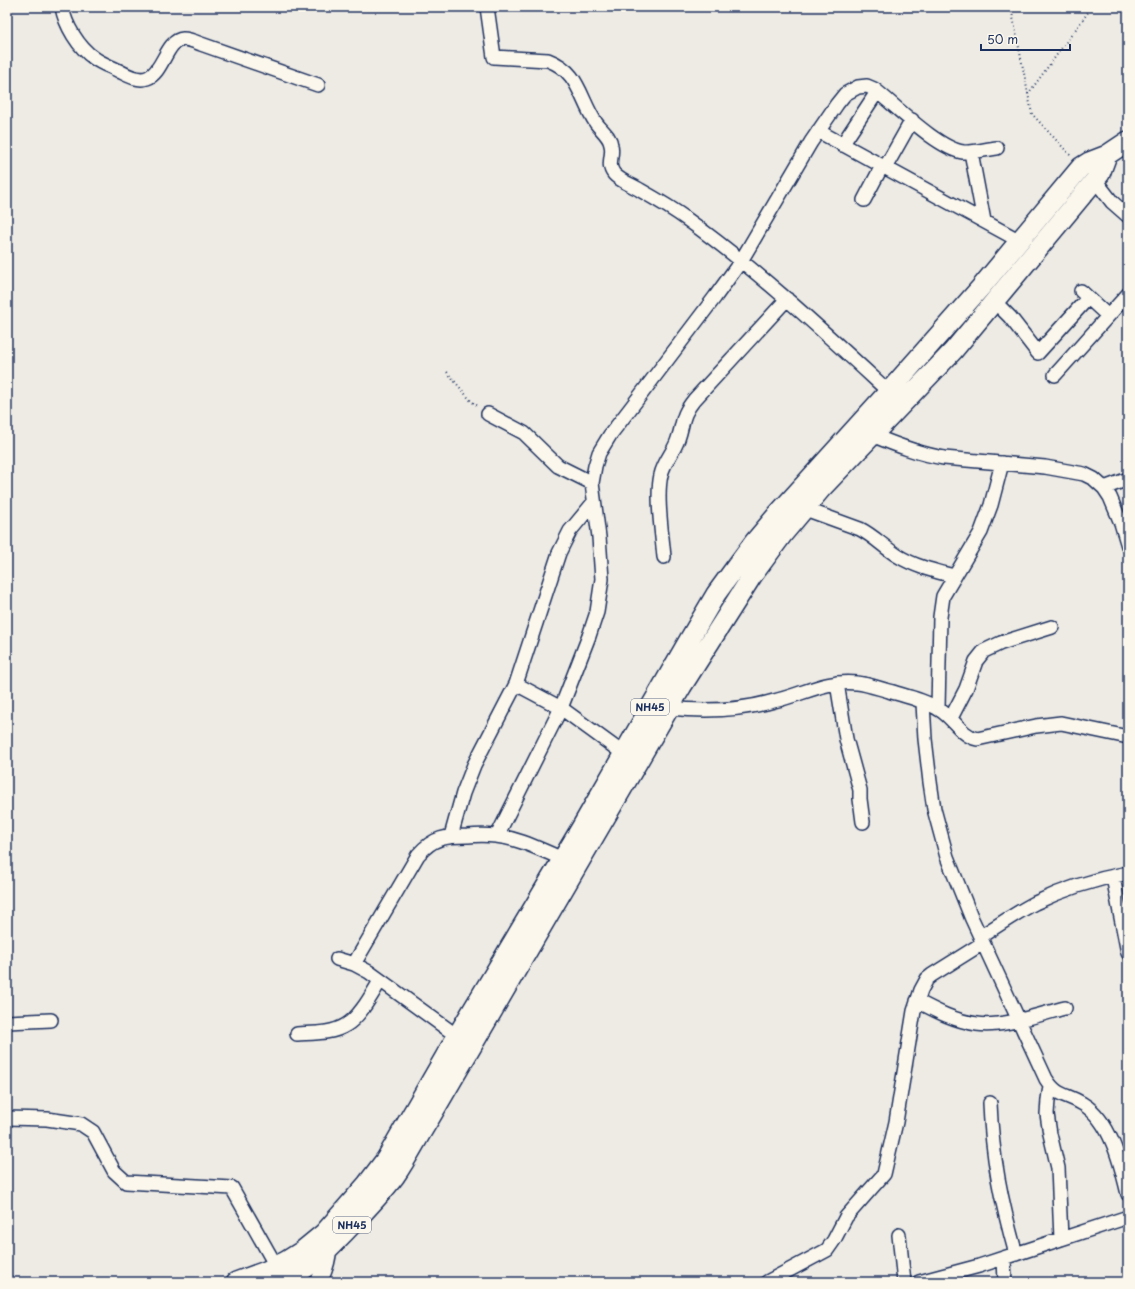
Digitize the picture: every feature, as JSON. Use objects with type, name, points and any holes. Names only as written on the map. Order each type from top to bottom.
[{"type":"highway","name":"NH45","points":[[236,1282],[279,1274],[293,1277],[310,1266],[326,1241],[386,1159],[457,1036],[563,859],[716,594],[755,541],[776,516],[982,286],[1081,167],[1088,162],[1107,155],[1127,138]]},
{"type":"highway","name":"NH45","points":[[326,1241],[376,1200],[395,1175],[430,1118],[669,708],[752,576],[783,534],[805,509],[872,435],[953,351],[1100,174],[1107,155]]},
{"type":"main road","points":[[319,1282],[326,1241]]},
{"type":"street","points":[[62,7],[67,26],[84,50],[100,62],[135,78],[146,79],[151,77],[156,72],[175,43],[183,39],[318,85]]},
{"type":"street","points":[[487,7],[494,57],[548,60],[562,67],[568,72],[576,83],[596,122],[610,140],[612,148],[610,166],[615,175],[683,216],[741,260],[787,299],[888,392]]},
{"type":"street","points":[[497,836],[561,708],[597,612],[601,595],[602,579],[592,483],[599,453],[610,435],[658,371],[716,297],[741,260],[818,131],[837,104],[845,94],[852,89],[867,86],[877,92],[932,137],[947,147],[964,152],[997,148]]},
{"type":"street","points":[[842,145],[877,92]]},
{"type":"street","points":[[864,200],[912,120]]},
{"type":"street","points":[[818,131],[1020,241]]},
{"type":"street","points":[[972,152],[984,222]]},
{"type":"street","points":[[1095,180],[1112,202],[1128,216]]},
{"type":"street","points":[[1055,375],[1128,294]]},
{"type":"street","points":[[994,301],[1010,317],[1038,353],[1085,295],[1108,316]]},
{"type":"street","points":[[664,557],[659,498],[660,475],[664,464],[678,441],[684,415],[694,400],[787,299]]},
{"type":"street","points":[[488,414],[524,433],[558,466],[592,483]]},
{"type":"street","points":[[872,435],[914,452],[930,456],[1046,467],[1084,474],[1094,479],[1104,488],[1115,508],[1128,546]]},
{"type":"street","points":[[938,708],[941,605],[943,596],[975,544],[984,526],[1002,463]]},
{"type":"street","points":[[1104,488],[1128,479]]},
{"type":"street","points":[[451,836],[463,794],[474,765],[516,684],[559,553],[570,531],[594,502]]},
{"type":"street","points":[[805,509],[864,531],[910,563],[919,567],[954,576]]},
{"type":"street","points":[[950,718],[966,689],[976,661],[984,651],[1052,627]]},
{"type":"street","points":[[837,683],[846,739],[860,790],[863,822]]},
{"type":"street","points":[[669,708],[712,711],[743,708],[776,701],[823,686],[837,683],[857,683],[924,702],[938,708],[968,736],[977,740],[1036,726],[1061,724],[1128,737]]},
{"type":"street","points":[[516,684],[561,708],[624,754]]},
{"type":"street","points":[[924,702],[925,738],[930,782],[941,836],[953,876],[1040,1068],[1050,1086],[1061,1095],[1084,1105],[1099,1118],[1107,1131],[1116,1152],[1128,1194]]},
{"type":"street","points":[[354,964],[418,854],[434,841],[451,836],[497,836],[527,844],[563,859]]},
{"type":"street","points":[[767,1282],[827,1250],[846,1217],[884,1174],[896,1122],[917,1001],[924,984],[932,975],[1009,918],[1034,904],[1058,893],[1128,873]]},
{"type":"street","points":[[1113,877],[1128,953]]},
{"type":"street","points":[[337,959],[354,964],[369,972],[457,1036]]},
{"type":"street","points":[[297,1034],[337,1029],[346,1026],[359,1013],[380,981]]},
{"type":"street","points":[[917,1001],[957,1020],[977,1024],[997,1024],[1065,1008]]},
{"type":"street","points":[[7,1022],[50,1020]]},
{"type":"street","points":[[1050,1086],[1047,1114],[1058,1168],[1061,1239]]},
{"type":"street","points":[[990,1103],[995,1168],[1010,1256],[1005,1282]]},
{"type":"street","points":[[7,1118],[47,1119],[81,1124],[93,1132],[114,1171],[126,1182],[232,1188],[279,1274]]},
{"type":"street","points":[[919,1282],[979,1266],[1128,1217]]},
{"type":"street","points":[[899,1235],[904,1282]]},
{"type":"path","points":[[1010,7],[1032,114],[1081,167]]},
{"type":"path","points":[[1028,94],[1092,7]]},
{"type":"path","points":[[447,372],[471,401],[488,414]]}]
